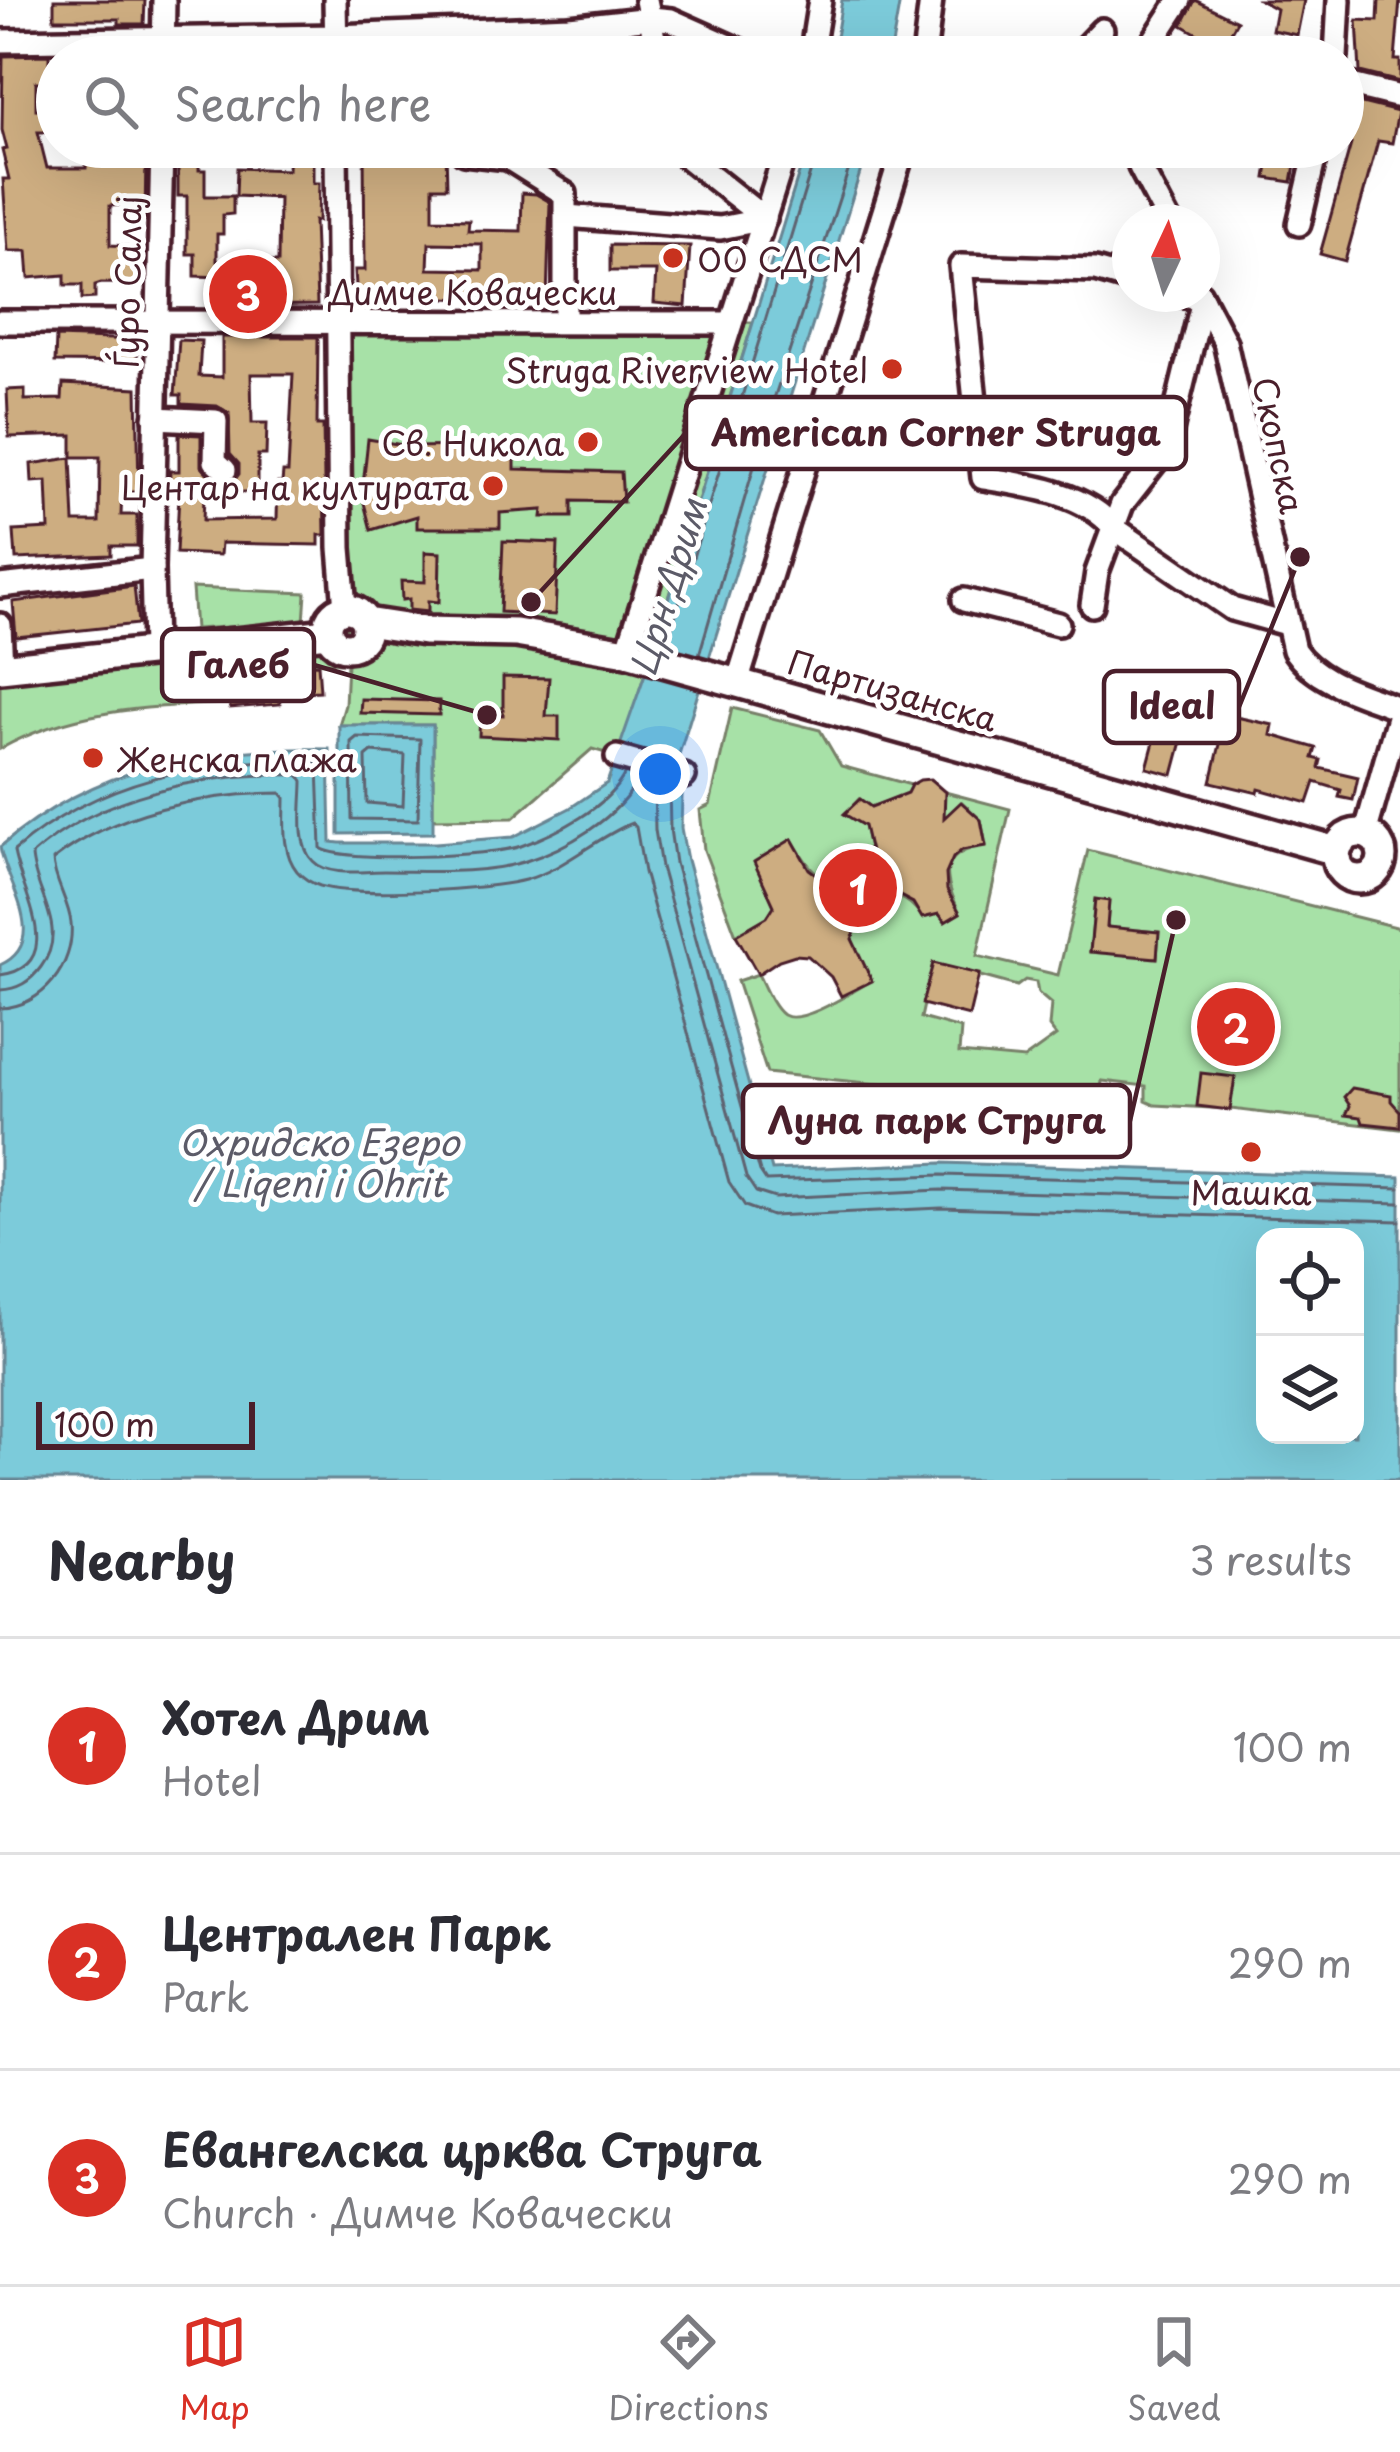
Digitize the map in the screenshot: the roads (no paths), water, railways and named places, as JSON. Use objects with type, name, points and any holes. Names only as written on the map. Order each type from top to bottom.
[{"type":"main road","points":[[1,667],[328,633],[331,617],[357,624]]},
{"type":"main road","name":"Партизанска","points":[[357,624],[516,633],[627,652],[1336,851],[1342,872],[1356,879],[1390,866],[1381,848],[1365,834]]},
{"type":"main road","points":[[1336,851],[1344,838],[1365,834]]},
{"type":"street","points":[[163,36],[164,0]]},
{"type":"street","points":[[335,0],[336,36]]},
{"type":"street","points":[[815,36],[820,0]]},
{"type":"street","points":[[927,36],[931,0]]},
{"type":"street","points":[[1157,36],[1180,0]]},
{"type":"street","points":[[1337,36],[1339,0]]},
{"type":"street","points":[[459,36],[570,27],[648,9],[707,36]]},
{"type":"street","points":[[569,36],[570,27]]},
{"type":"street","points":[[1096,36],[1102,30]]},
{"type":"street","points":[[0,41],[36,43]]},
{"type":"street","points":[[1364,88],[1400,97]]},
{"type":"street","name":"Ѓуро Салај","points":[[154,650],[162,168]]},
{"type":"street","points":[[336,168],[340,548],[357,624]]},
{"type":"street","points":[[539,168],[565,194],[566,322]]},
{"type":"street","points":[[701,168],[765,219]]},
{"type":"street","points":[[627,652],[781,168]]},
{"type":"street","points":[[731,681],[897,168]]},
{"type":"street","points":[[1141,168],[1160,204]]},
{"type":"street","points":[[1299,224],[1312,168]]},
{"type":"street","points":[[566,216],[720,228],[765,219]]},
{"type":"street","points":[[1112,275],[1095,270],[961,266],[983,478],[1040,488],[1102,514],[1114,528],[1232,609],[1286,624]]},
{"type":"street","points":[[1092,604],[1097,572],[1122,504],[1167,448],[1191,312]]},
{"type":"street","name":"Скопска","points":[[1205,312],[1225,342],[1294,650],[1320,676],[1400,710]]},
{"type":"street","name":"Димче Ковачески","points":[[0,322],[731,323]]},
{"type":"street","points":[[155,418],[217,421],[215,461],[225,470]]},
{"type":"street","points":[[0,586],[152,569]]},
{"type":"street","points":[[964,600],[1058,624]]},
{"type":"street","points":[[0,625],[1,667]]},
{"type":"street","points":[[1365,834],[1400,710]]},
{"type":"street","points":[[617,758],[684,776]]},
{"type":"water","points":[[842,0],[900,0],[894,36],[836,36]]},
{"type":"water","name":"Охридско Езеро / Liqeni i Ohrit","points":[[801,168],[861,168],[676,764],[683,767],[681,828],[687,860],[772,1170],[942,1163],[1400,1177],[1400,1480],[0,1480],[0,965],[15,955],[24,928],[0,847],[75,796],[114,779],[154,766],[239,752],[329,749],[331,842],[435,843],[513,837],[607,783]]},
{"type":"water","points":[[339,725],[433,725],[433,833],[339,834]]},
{"type":"place","name":"ОО СДСМ","points":[[673,258]]},
{"type":"place","name":"Евангелска црква Струга","points":[[248,294]]},
{"type":"place","name":"Struga Riverview Hotel","points":[[892,369]]},
{"type":"place","name":"Св. Никола","points":[[588,442]]},
{"type":"place","name":"Центар на културата","points":[[493,486]]},
{"type":"place","name":"Ideal","points":[[1300,557]]},
{"type":"place","name":"American Corner Struga","points":[[531,602]]},
{"type":"place","name":"Галеб","points":[[487,715]]},
{"type":"place","name":"Женска плажа","points":[[93,758]]},
{"type":"place","name":"Хотел Дрим","points":[[858,888]]},
{"type":"place","name":"Луна парк Струга","points":[[1176,920]]},
{"type":"place","name":"Централен Парк","points":[[1236,1027]]},
{"type":"place","name":"Машка","points":[[1251,1152]]},
{"type":"water label","name":"Црн Дрим","points":[[667,586]]}]
